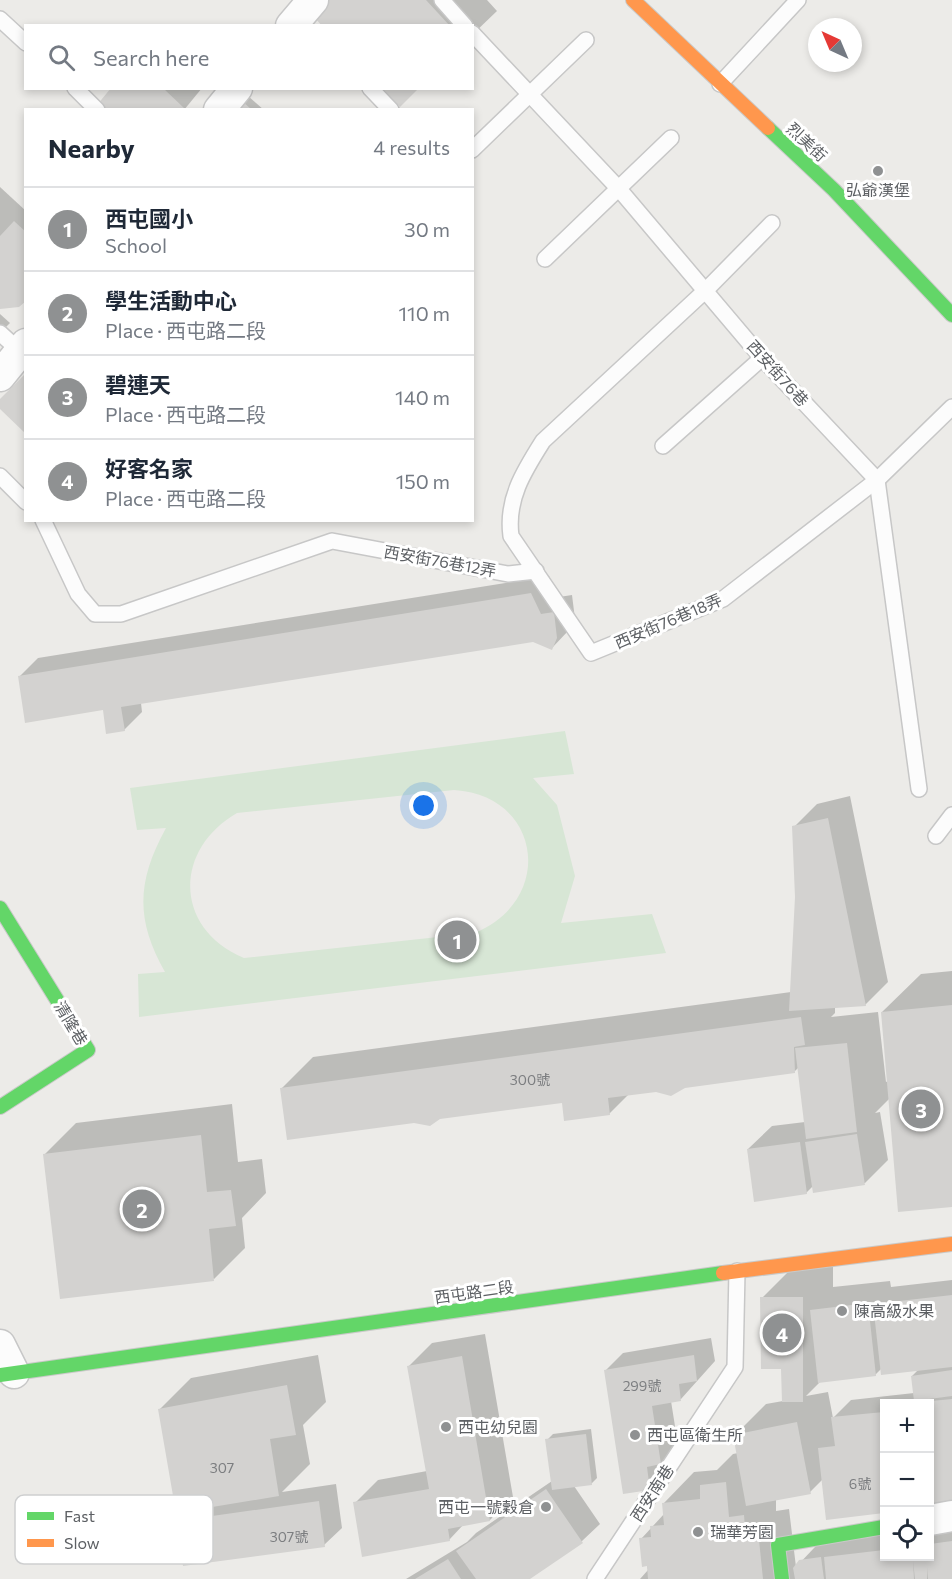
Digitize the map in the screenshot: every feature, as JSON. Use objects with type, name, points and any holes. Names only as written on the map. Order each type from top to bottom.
[{"type":"street","name":"烈美街","points":[[633,0],[834,190],[952,315]]},
{"type":"street","points":[[221,108],[235,90]]},
{"type":"street","points":[[0,376],[18,346]]},
{"type":"street","name":"清隆巷","points":[[0,908],[88,1050],[0,1107]]},
{"type":"street","name":"西屯路二段","points":[[7,1374],[952,1244]]},
{"type":"street","points":[[0,1345],[7,1374]]},
{"type":"street","points":[[934,1519],[952,1516]]},
{"type":"street","points":[[782,1579],[778,1545],[880,1528]]},
{"type":"lane","points":[[442,0],[463,24]]},
{"type":"lane","points":[[720,84],[798,0]]},
{"type":"lane","points":[[0,19],[24,41]]},
{"type":"lane","name":"西安街76巷","points":[[474,35],[619,189],[762,358],[877,480]]},
{"type":"lane","points":[[474,148],[586,40]]},
{"type":"lane","points":[[77,90],[95,108]]},
{"type":"lane","points":[[372,90],[389,108]]},
{"type":"lane","points":[[546,259],[671,138]]},
{"type":"lane","points":[[536,572],[511,536],[509,519],[513,497],[543,441],[706,290],[772,222]]},
{"type":"lane","points":[[663,446],[762,358]]},
{"type":"lane","points":[[919,789],[877,480],[952,407]]},
{"type":"lane","points":[[0,476],[24,500]]},
{"type":"lane","name":"西安街76巷18弄","points":[[536,572],[591,653],[723,599],[877,480]]},
{"type":"lane","name":"西安街76巷12弄","points":[[45,522],[78,594],[95,614],[121,614],[332,541],[508,574],[536,572]]},
{"type":"lane","points":[[936,836],[952,815]]},
{"type":"lane","name":"西安南巷","points":[[595,1579],[735,1367],[737,1272]]},
{"type":"green space","points":[[565,731],[574,774],[533,778],[557,805],[575,876],[561,923],[652,914],[666,953],[139,1017],[138,974],[165,972],[148,935],[143,900],[149,865],[166,828],[137,830],[130,788]],"holes":[[[454,790],[483,796],[505,810],[520,828],[528,851],[527,874],[518,897],[501,917],[475,933],[244,958],[221,945],[204,928],[194,909],[190,888],[193,867],[201,847],[216,829],[237,813]]]},
{"type":"building","points":[[316,0],[426,0],[448,24],[320,24],[316,19]]},
{"type":"building","points":[[109,90],[165,90],[184,108],[100,108],[97,105]]},
{"type":"building","points":[[384,90],[417,90],[400,107]]},
{"type":"building","points":[[241,100],[250,108],[235,108]]},
{"type":"building","points":[[14,221],[24,230],[24,303],[19,307],[0,309],[0,236]]},
{"type":"building","points":[[24,375],[24,432],[0,409],[0,399]]},
{"type":"building","points":[[531,593],[541,614],[554,612],[557,638],[552,650],[533,642],[121,707],[125,731],[106,734],[103,710],[25,723],[18,676]]},
{"type":"building","points":[[828,818],[866,1006],[789,1011],[795,897],[792,826]]},
{"type":"building","points":[[952,1005],[952,1207],[898,1212],[881,1012]]},
{"type":"building","points":[[801,1017],[805,1045],[794,1047],[795,1073],[685,1088],[671,1096],[656,1092],[608,1098],[610,1115],[564,1121],[562,1103],[440,1119],[430,1126],[414,1123],[287,1140],[280,1088]]},
{"type":"building","points":[[847,1043],[857,1132],[806,1139],[795,1048]]},
{"type":"building","points":[[857,1134],[865,1185],[813,1193],[805,1142]]},
{"type":"building","points":[[201,1135],[207,1192],[231,1190],[236,1226],[209,1229],[214,1281],[60,1299],[43,1154]]},
{"type":"building","points":[[800,1142],[807,1194],[754,1202],[747,1149]]},
{"type":"building","points":[[952,1295],[952,1367],[881,1375],[873,1304]]},
{"type":"building","points":[[760,1297],[803,1297],[803,1402],[782,1402],[781,1369],[761,1369]]},
{"type":"building","points":[[868,1303],[876,1376],[818,1383],[810,1310]]},
{"type":"building","name":"西屯區衛生所","points":[[694,1355],[697,1381],[679,1384],[681,1401],[652,1406],[661,1464],[647,1467],[650,1490],[623,1494],[604,1370]]},
{"type":"building","name":"西屯幼兒園","points":[[462,1356],[490,1521],[448,1529],[450,1541],[362,1557],[353,1502],[429,1489],[407,1366]]},
{"type":"building","points":[[952,1370],[952,1396],[914,1399],[911,1376]]},
{"type":"building","points":[[287,1385],[296,1435],[270,1439],[279,1496],[213,1507],[213,1495],[173,1495],[158,1409]]},
{"type":"building","points":[[952,1399],[952,1506],[934,1508],[934,1453],[934,1401]]},
{"type":"building","points":[[880,1412],[880,1513],[826,1520],[818,1448],[835,1446],[831,1417]]},
{"type":"building","points":[[797,1422],[811,1494],[746,1506],[733,1435]]},
{"type":"building","points":[[586,1434],[592,1485],[552,1490],[545,1439]]},
{"type":"building","name":"瑞華芳園","points":[[726,1482],[729,1517],[744,1515],[746,1541],[759,1540],[763,1579],[648,1579],[647,1566],[642,1567],[639,1538],[651,1537],[650,1526],[664,1525],[662,1503],[700,1499],[700,1485]]},
{"type":"building","points":[[546,1489],[583,1543],[530,1579],[476,1579],[456,1551]]},
{"type":"building","points":[[319,1501],[325,1547],[213,1562],[213,1516]]},
{"type":"building","points":[[952,1541],[952,1579],[928,1579],[927,1568],[927,1579],[915,1579],[913,1561],[934,1561],[934,1543]]},
{"type":"building","points":[[880,1550],[880,1561],[913,1561],[914,1579],[826,1579],[824,1557]]},
{"type":"building","points":[[821,1557],[824,1579],[795,1579],[793,1568],[799,1560]]},
{"type":"building","points":[[448,1559],[461,1579],[415,1579]]},
{"type":"traffic: fast","points":[[768,128],[834,190],[952,315]]},
{"type":"traffic: fast","points":[[0,908],[88,1050],[0,1107]]},
{"type":"traffic: fast","points":[[0,1375],[723,1273]]},
{"type":"traffic: fast","points":[[782,1579],[778,1545],[880,1528]]},
{"type":"traffic: slow","points":[[633,0],[768,128]]},
{"type":"traffic: slow","points":[[723,1273],[952,1244]]},
{"type":"place","name":"弘爺漢堡","points":[[878,171]]},
{"type":"place","name":"西屯國小","points":[[457,940]]},
{"type":"place","name":"碧連天","points":[[921,1109]]},
{"type":"place","name":"學生活動中心","points":[[142,1209]]},
{"type":"place","name":"陳高級水果","points":[[842,1311]]},
{"type":"place","name":"好客名家","points":[[782,1333]]},
{"type":"place","name":"西屯幼兒園","points":[[446,1427]]},
{"type":"place","name":"西屯區衛生所","points":[[635,1435]]},
{"type":"place","name":"西屯一號穀倉","points":[[546,1507]]},
{"type":"place","name":"瑞華芳園","points":[[698,1532]]}]
